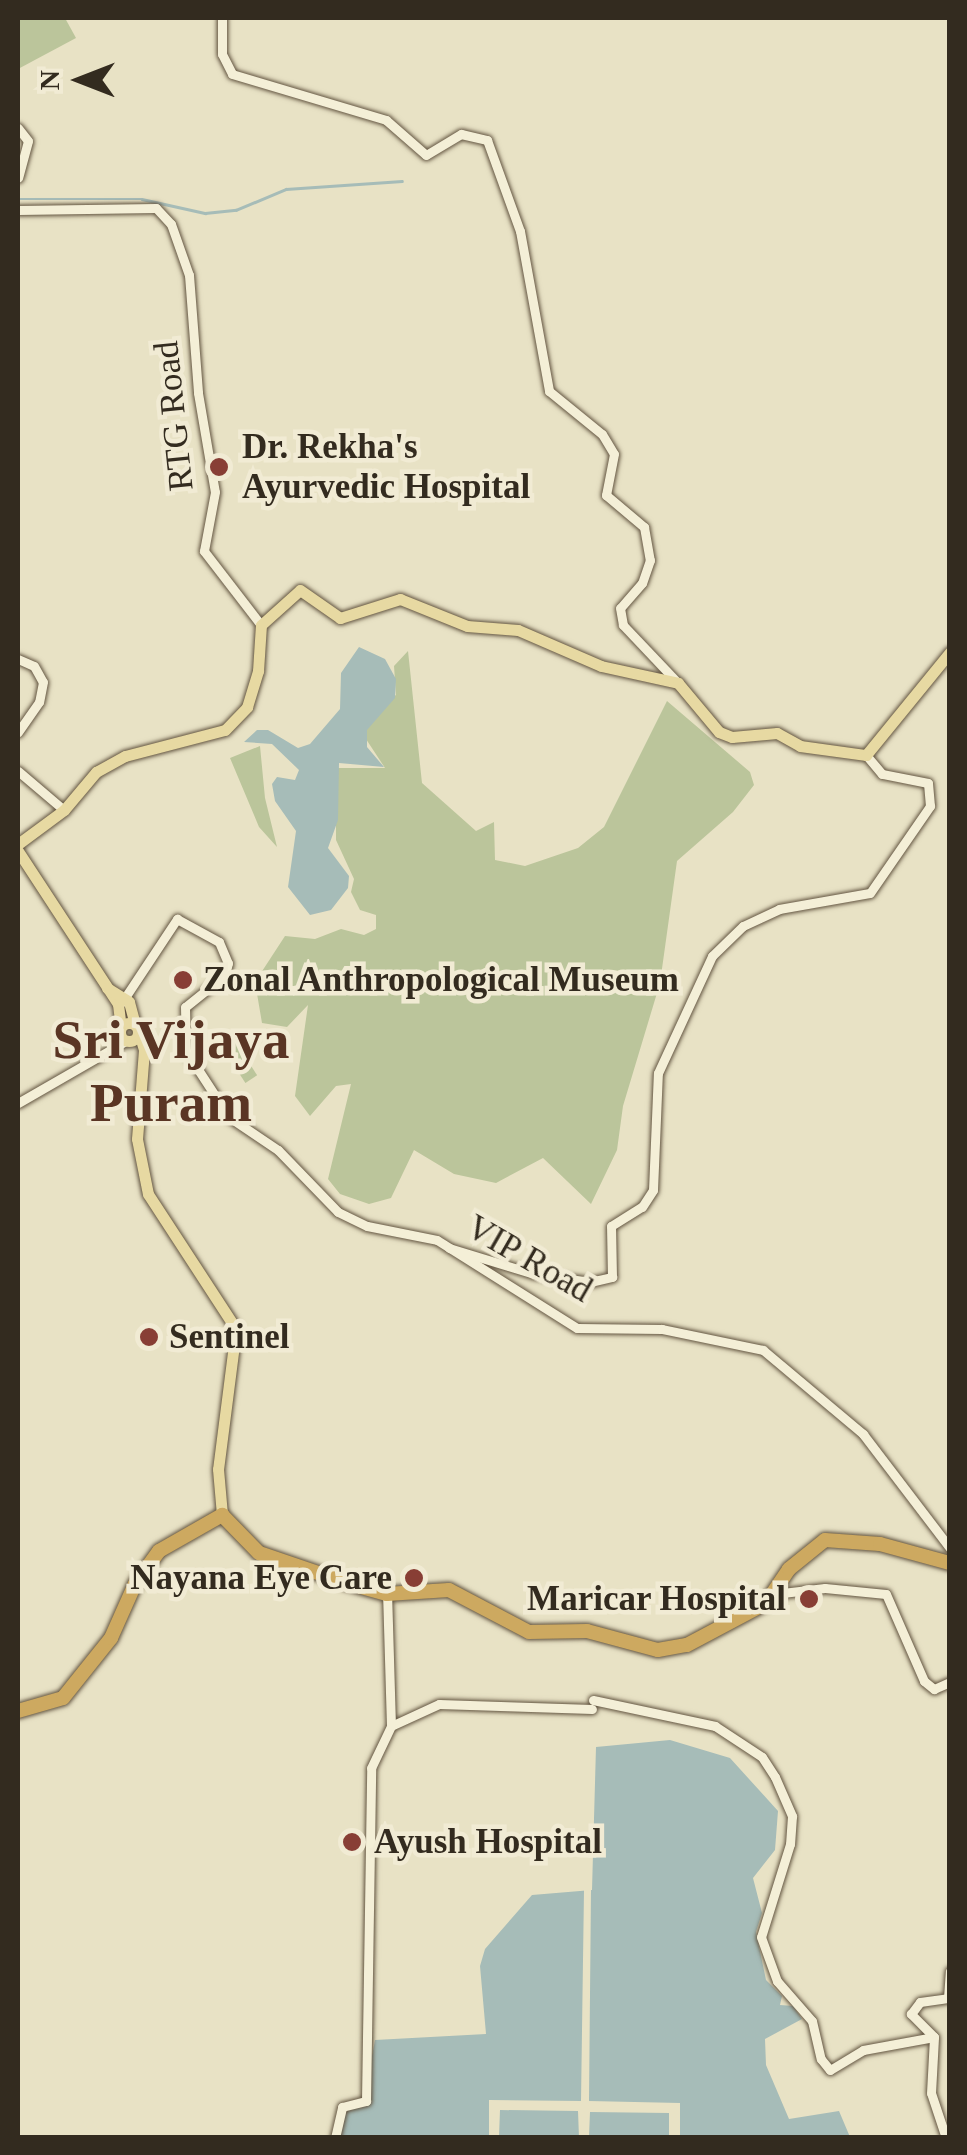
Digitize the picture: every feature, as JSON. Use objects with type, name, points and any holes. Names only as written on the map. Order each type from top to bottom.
[{"type":"highway","points":[[18,1710],[63,1698],[111,1638],[135,1584],[158,1551],[222,1515],[259,1553],[387,1594],[449,1590],[529,1632],[587,1631],[658,1650],[702,1638],[774,1594],[798,1560],[837,1537],[950,1563]]},
{"type":"main road","points":[[222,1515],[218,1468],[236,1329],[148,1194],[137,1139],[143,1061],[137,1027],[126,1005],[104,986],[18,847],[64,810],[96,772],[125,756],[224,730],[246,707],[258,670],[261,625],[300,590],[344,618],[410,600],[467,626],[518,630],[601,666],[678,683],[719,732],[777,733],[800,746],[866,755],[950,652]]},
{"type":"main road","points":[[126,1005],[124,1035],[143,1061]]},
{"type":"main road","points":[[124,1035],[137,1027]]},
{"type":"street","points":[[222,18],[222,54],[232,74],[386,120],[426,154],[461,134],[487,140],[520,231],[550,392],[602,434],[614,454],[606,494],[644,526],[650,560],[642,583],[620,608],[623,625],[678,683]]},
{"type":"street","points":[[18,128],[28,140],[28,156],[18,178]]},
{"type":"street","name":"RTG Road","points":[[18,210],[156,208],[171,224],[188,275],[198,394],[215,492],[204,551],[261,625]]},
{"type":"street","points":[[18,659],[34,666],[44,682],[39,702],[18,732]]},
{"type":"street","points":[[449,1248],[534,1274],[600,1282],[612,1277],[610,1226],[642,1207],[653,1190],[658,1073],[712,956],[743,926],[778,910],[870,894],[930,806],[928,783],[882,774],[866,755]]},
{"type":"street","points":[[18,771],[64,810]]},
{"type":"street","name":"VIP Road","points":[[126,1005],[135,978],[176,919],[226,951],[225,975],[185,1007],[182,1025],[186,1050],[229,1117],[278,1150],[350,1220],[449,1248],[577,1328],[662,1329],[763,1350],[863,1434],[950,1548]]},
{"type":"street","points":[[18,1104],[124,1035]]},
{"type":"street","points":[[774,1594],[825,1588],[886,1594],[924,1682],[934,1689],[950,1682]]},
{"type":"street","points":[[335,2138],[342,2106],[366,2100],[371,1768],[391,1726],[387,1594]]},
{"type":"street","points":[[391,1726],[439,1704],[592,1704],[715,1726],[762,1757],[792,1816],[761,1937],[777,1980],[812,2021],[821,2059],[830,2070],[864,2050],[934,2037]]},
{"type":"street","points":[[946,2138],[931,2093],[934,2037],[911,2014],[920,2002],[948,1998],[950,1971]]},
{"type":"green space","points":[[18,18],[65,18],[76,38],[18,69]]},
{"type":"green space","points":[[408,651],[422,783],[476,831],[494,822],[495,860],[525,866],[578,848],[604,827],[667,701],[750,772],[754,785],[733,812],[677,861],[660,983],[623,1106],[617,1150],[591,1204],[543,1158],[496,1183],[454,1174],[414,1150],[391,1198],[369,1204],[340,1194],[328,1179],[351,1084],[336,1086],[310,1116],[295,1096],[308,1005],[287,1027],[262,1023],[255,982],[285,936],[315,939],[341,929],[364,935],[376,929],[376,915],[360,910],[351,892],[354,879],[336,840],[336,768],[385,768],[364,736],[374,710],[396,695],[394,666]]},
{"type":"green space","points":[[260,746],[265,798],[277,847],[259,827],[230,758]]},
{"type":"green space","points":[[231,1035],[257,1075],[245,1083],[219,1043]]},
{"type":"water","points":[[359,647],[385,659],[396,679],[395,698],[367,730],[367,747],[384,767],[339,763],[338,820],[328,848],[349,876],[348,888],[331,910],[310,915],[288,887],[296,831],[275,801],[272,784],[277,777],[295,780],[299,770],[272,744],[244,742],[257,730],[268,730],[298,748],[310,744],[340,709],[341,673]]},
{"type":"water","points":[[670,1740],[730,1758],[778,1811],[775,1850],[753,1878],[762,1913],[756,1932],[766,1980],[782,1996],[780,2005],[793,2006],[802,2019],[765,2039],[766,2065],[789,2119],[839,2111],[850,2137],[337,2138],[347,2110],[363,2105],[375,2040],[486,2034],[480,1966],[485,1949],[532,1895],[592,1890],[596,1747]]},
{"type":"pier","points":[[584,1890],[591,1890],[589,2101],[680,2103],[680,2137],[669,2137],[669,2113],[590,2112],[589,2137],[579,2138],[578,2111],[500,2110],[499,2137],[489,2137],[489,2100],[581,2101]]},
{"type":"waterway","points":[[18,199],[142,199],[205,213],[236,210],[286,189],[402,181]]},
{"type":"place","name":"Dr. Rekha's Ayurvedic Hospital","points":[[219,467]]},
{"type":"place","name":"Zonal Anthropological Museum","points":[[183,980]]},
{"type":"place","name":"Sentinel","points":[[149,1337]]},
{"type":"place","name":"Nayana Eye Care","points":[[414,1578]]},
{"type":"place","name":"Maricar Hospital","points":[[809,1599]]},
{"type":"place","name":"Ayush Hospital","points":[[352,1842]]},
{"type":"district","name":"Sri Vijaya Puram","points":[[171,1070]]}]
